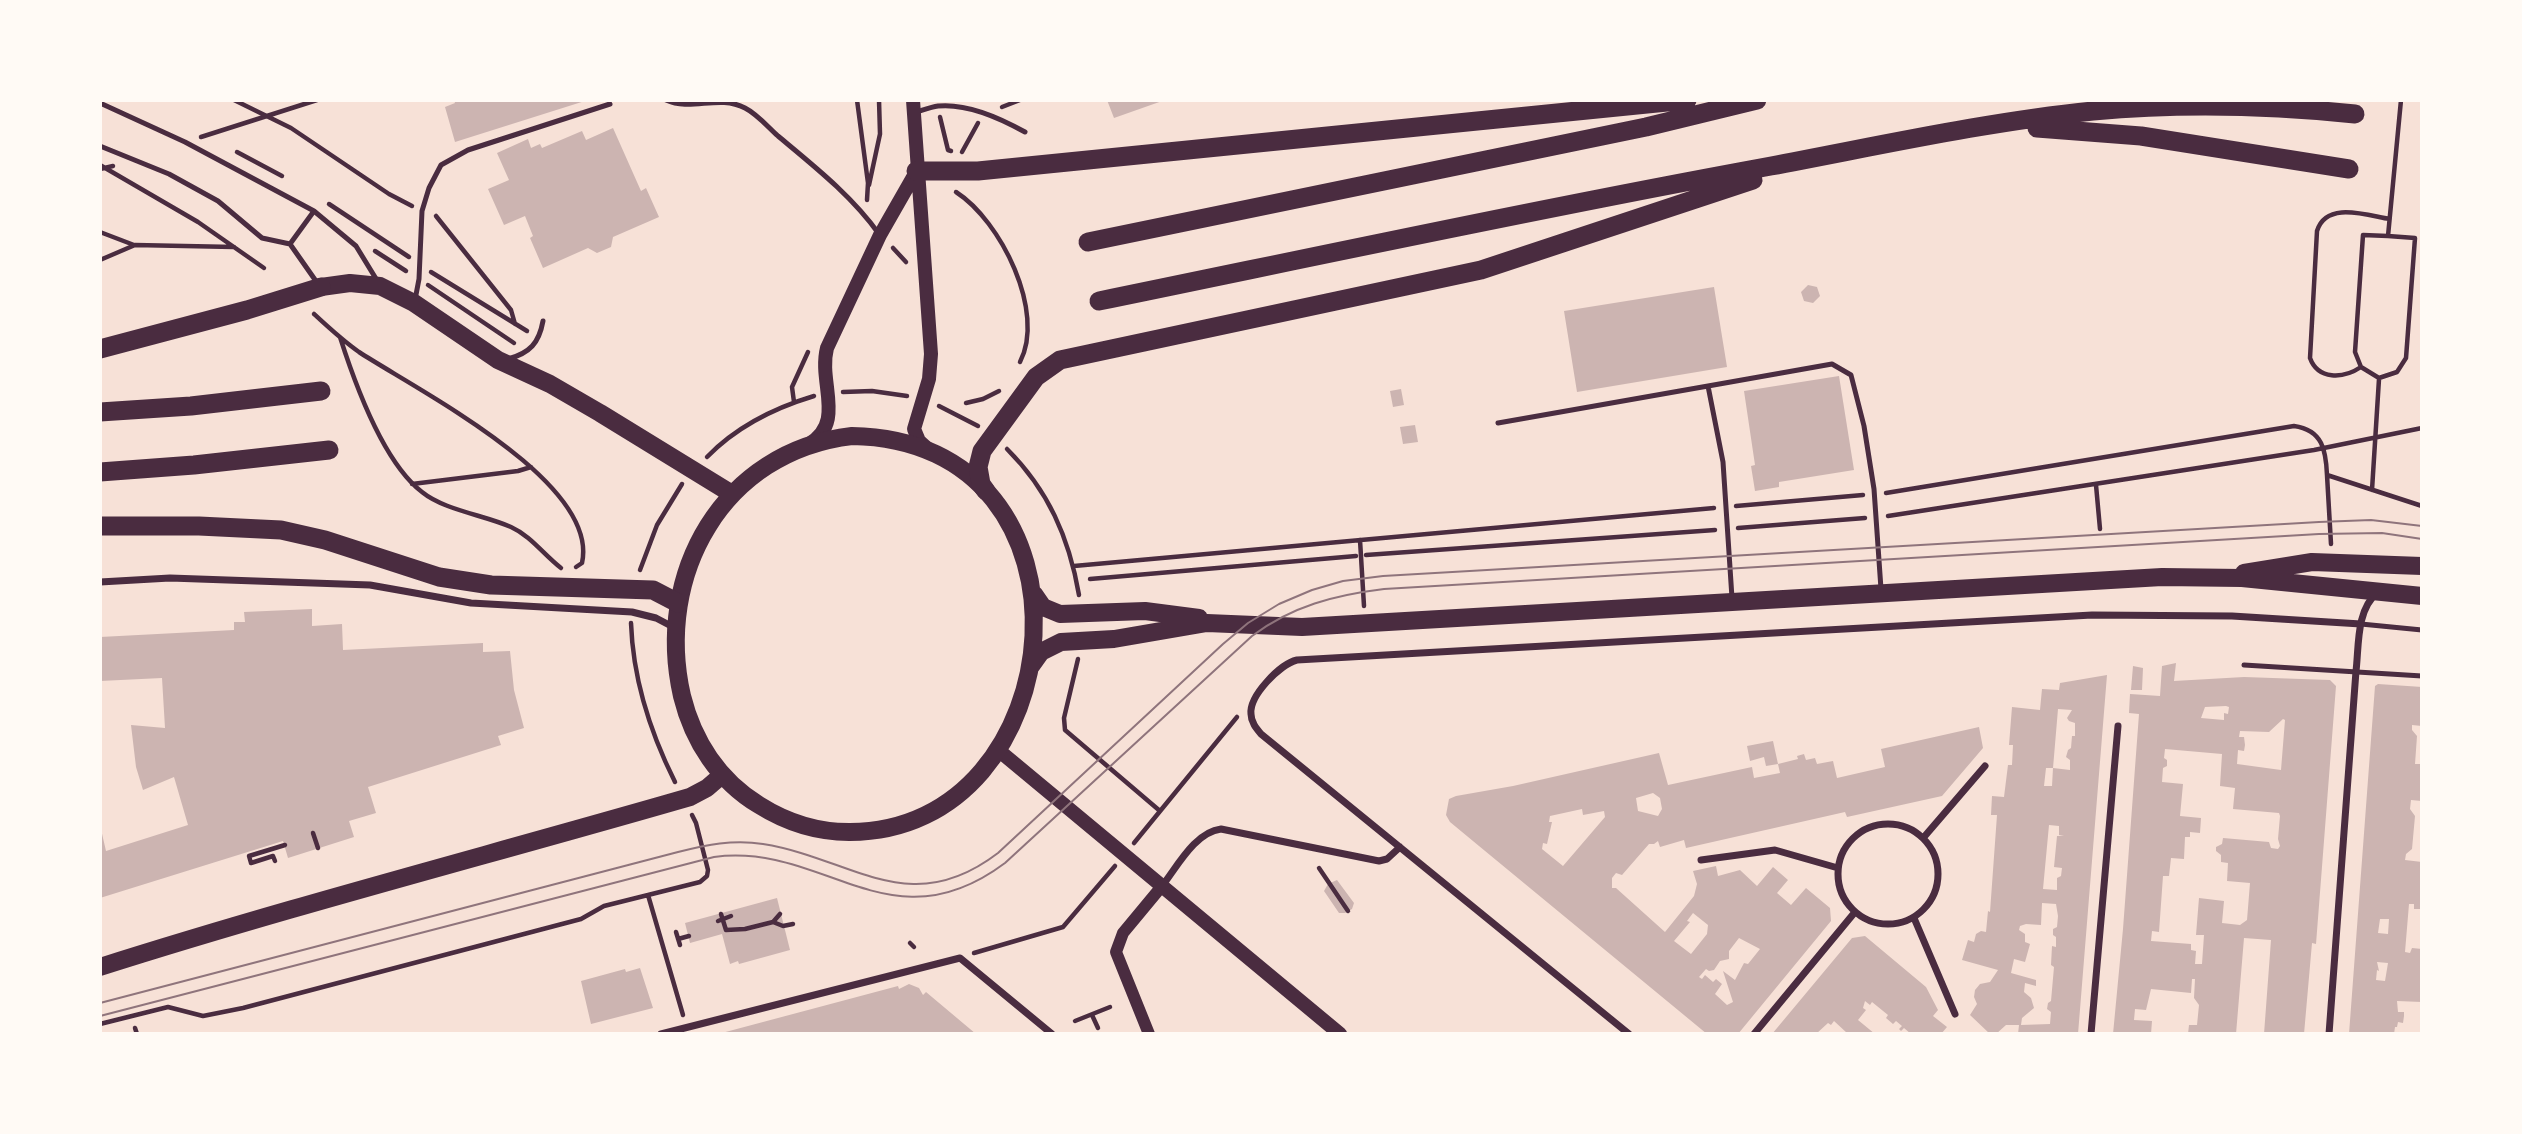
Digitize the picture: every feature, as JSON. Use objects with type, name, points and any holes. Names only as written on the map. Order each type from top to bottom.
[{"type":"highway","points":[[916,171],[978,171],[1687,100]]},
{"type":"highway","points":[[1087,242],[1646,127],[1757,100]]},
{"type":"highway","points":[[1099,301],[1594,199],[1962,129],[2092,111],[2167,107],[2244,106],[2356,114]]},
{"type":"highway","points":[[1962,129],[2015,127],[2141,136],[2349,169]]},
{"type":"highway","points":[[986,491],[981,484],[978,467],[982,451],[1037,377],[1060,360],[1481,271],[1827,156]]},
{"type":"highway","points":[[100,349],[247,310],[321,287]]},
{"type":"highway","points":[[100,412],[191,406],[321,391]]},
{"type":"highway","points":[[100,472],[329,450]]},
{"type":"highway","points":[[100,526],[199,526],[281,530],[326,540],[439,577],[491,585],[653,590],[678,603]]},
{"type":"main road","points":[[913,106],[930,363],[929,379],[914,429],[919,441],[929,450]]},
{"type":"main road","points":[[809,444],[839,437],[871,436],[907,442],[929,450],[958,467],[986,491],[1014,531],[1032,590],[1035,630],[1031,666],[1018,712],[997,749],[983,768],[949,800],[908,822],[869,831],[835,831],[787,820],[754,803],[722,775],[702,748],[689,721],[678,680],[676,628],[678,603],[687,570],[713,518],[732,494],[768,464],[809,444],[820,436],[829,422],[824,367],[827,348],[880,235],[916,171]]},
{"type":"main road","points":[[321,287],[350,283],[380,286],[414,303],[498,360],[550,384],[732,494]]},
{"type":"main road","points":[[2210,577],[2312,562],[2422,566]]},
{"type":"main road","points":[[1031,666],[1041,652],[1061,642],[1114,639],[1207,623],[1302,627],[2114,579],[2210,577],[2422,596]]},
{"type":"main road","points":[[1032,590],[1043,607],[1060,614],[1145,611],[1238,623]]},
{"type":"main road","points":[[997,749],[1340,1034]]},
{"type":"main road","points":[[100,967],[246,921],[690,797],[707,788],[722,775]]},
{"type":"street","points":[[100,582],[170,578],[370,585],[471,603],[632,612],[656,618],[676,628]]},
{"type":"street","points":[[2329,1034],[2361,624],[2366,605],[2381,591]]},
{"type":"street","points":[[1629,1034],[1261,734],[1250,712],[1255,698],[1277,671],[1297,660],[2068,615],[2220,616],[2361,624]]},
{"type":"street","points":[[2091,1034],[2118,726]]},
{"type":"street","points":[[1924,837],[1985,766]]},
{"type":"street","points":[[1895,823],[1924,837],[1938,864],[1939,880],[1935,895],[1926,908],[1914,918],[1884,924],[1868,920],[1855,912],[1845,900],[1839,884],[1838,869],[1842,853],[1851,839],[1864,829],[1895,823]]},
{"type":"street","points":[[1149,1034],[1115,952],[1123,933],[1196,843],[1214,830],[1221,829],[1379,861],[1388,859],[1400,847]]},
{"type":"street","points":[[1701,860],[1774,850],[1838,869]]},
{"type":"street","points":[[1755,1034],[1855,912]]},
{"type":"street","points":[[1914,918],[1955,1014]]},
{"type":"street","points":[[661,1034],[960,958],[1052,1034]]},
{"type":"lane","points":[[666,100],[689,105],[721,100],[746,108],[832,182],[864,214],[880,235]]},
{"type":"lane","points":[[100,103],[186,142],[314,211],[356,246],[380,286]]},
{"type":"lane","points":[[414,303],[420,265],[422,211],[429,188],[441,165],[468,150],[610,104]]},
{"type":"lane","points":[[913,106],[959,107],[984,113],[1025,132]]},
{"type":"lane","points":[[100,146],[169,174],[218,201],[262,238],[290,244],[321,287]]},
{"type":"lane","points":[[290,244],[314,211]]},
{"type":"lane","points":[[498,360],[512,358],[526,351],[540,338],[543,321]]},
{"type":"lane","points":[[1498,423],[1832,363],[1851,375],[1864,426],[1875,494],[1881,593]]},
{"type":"lane","points":[[1708,386],[1723,462],[1732,602]]},
{"type":"lane","points":[[2361,624],[2422,630]]},
{"type":"lane","points":[[2244,665],[2422,676]]},
{"type":"path","points":[[234,100],[291,128],[389,194],[435,215],[511,310],[516,325]]},
{"type":"path","points":[[186,142],[266,114],[317,100]]},
{"type":"path","points":[[858,100],[868,194]]},
{"type":"path","points":[[864,214],[880,134],[879,100]]},
{"type":"path","points":[[2388,236],[2401,100]]},
{"type":"path","points":[[938,106],[948,150],[960,154],[984,113]]},
{"type":"path","points":[[205,136],[218,142]]},
{"type":"path","points":[[230,148],[290,180]]},
{"type":"path","points":[[100,167],[107,168],[198,222],[264,268]]},
{"type":"path","points":[[949,188],[959,193],[996,231],[1017,274],[1027,337],[1025,353],[1018,367]]},
{"type":"path","points":[[326,202],[420,265],[540,338]]},
{"type":"path","points":[[2361,367],[2346,375],[2327,375],[2318,371],[2310,358],[2317,231],[2325,218],[2334,213],[2389,219]]},
{"type":"path","points":[[100,232],[135,245],[235,247]]},
{"type":"path","points":[[2362,235],[2415,238],[2406,358],[2397,372],[2379,379],[2361,367],[2354,344],[2362,235]]},
{"type":"path","points":[[100,260],[135,245]]},
{"type":"path","points":[[314,314],[340,337],[532,466],[556,492],[579,526],[585,549],[582,563],[573,569],[562,568],[515,529],[432,499],[412,484],[400,472],[387,450],[351,374],[340,337]]},
{"type":"path","points":[[2372,489],[2379,379]]},
{"type":"path","points":[[966,403],[996,394],[1006,386]]},
{"type":"path","points":[[838,392],[872,391],[908,396]]},
{"type":"path","points":[[699,464],[728,437],[748,424],[783,407],[816,396]]},
{"type":"path","points":[[936,404],[982,429]]},
{"type":"path","points":[[1074,566],[1875,494],[2294,426],[2311,431],[2324,448],[2332,547]]},
{"type":"path","points":[[1366,555],[1876,518],[2324,448],[2422,428]]},
{"type":"path","points":[[1003,445],[1035,481],[1048,501],[1068,544],[1079,602]]},
{"type":"path","points":[[412,484],[518,471],[532,466]]},
{"type":"path","points":[[2327,475],[2422,506]]},
{"type":"path","points":[[638,579],[657,525],[686,480]]},
{"type":"path","points":[[2096,485],[2100,530]]},
{"type":"path","points":[[1360,540],[1364,612]]},
{"type":"path","points":[[1090,579],[1356,556]]},
{"type":"path","points":[[631,625],[642,698],[649,724],[670,772]]},
{"type":"path","points":[[1079,652],[1063,722],[1065,730],[1160,811]]},
{"type":"path","points":[[1143,831],[1239,715],[1250,712]]},
{"type":"path","points":[[100,1024],[168,1007],[203,1016],[243,1008],[581,919],[604,906],[700,882],[707,876],[707,864],[696,823]]},
{"type":"path","points":[[313,833],[318,848]]},
{"type":"path","points":[[275,861],[273,856],[251,863],[249,856],[285,845]]},
{"type":"path","points":[[1319,868],[1348,911]]},
{"type":"path","points":[[960,958],[1063,928],[1105,878]]},
{"type":"path","points":[[648,895],[686,1027]]},
{"type":"path","points":[[731,916],[721,918],[722,927],[726,930],[745,929],[773,922],[780,914]]},
{"type":"path","points":[[773,922],[783,926],[793,925]]},
{"type":"path","points":[[676,932],[679,942],[689,936]]},
{"type":"path","points":[[1074,1021],[1110,1007]]},
{"type":"path","points":[[1092,1015],[1098,1028]]},
{"type":"building","points":[[454,100],[588,100],[455,142],[445,107],[455,103]]},
{"type":"building","points":[[1107,100],[1165,100],[1114,118]]},
{"type":"building","points":[[613,128],[641,191],[646,188],[659,217],[613,237],[611,247],[597,253],[588,248],[543,268],[530,238],[533,236],[525,216],[504,225],[488,189],[509,180],[497,153],[528,139],[531,148],[540,144],[542,148],[582,131],[586,140]]},
{"type":"building","points":[[1808,285],[1817,287],[1820,296],[1813,303],[1804,301],[1801,292]]},
{"type":"building","points":[[1714,287],[1727,367],[1577,392],[1564,311]]},
{"type":"building","points":[[1839,376],[1854,470],[1779,482],[1779,487],[1755,491],[1751,466],[1755,465],[1744,391]]},
{"type":"building","points":[[1401,389],[1404,405],[1393,407],[1390,391]]},
{"type":"building","points":[[1415,425],[1418,442],[1403,444],[1400,427]]},
{"type":"building","points":[[312,609],[312,626],[342,624],[343,650],[483,643],[483,652],[510,651],[514,690],[524,728],[498,736],[501,745],[368,787],[376,813],[349,821],[354,837],[288,858],[283,841],[100,898],[100,825],[106,851],[188,825],[174,777],[143,790],[136,767],[131,725],[165,728],[162,678],[100,681],[100,637],[234,630],[234,622],[245,622],[244,612]]},
{"type":"building","points":[[2176,663],[2174,681],[2244,677],[2330,680],[2336,686],[2316,944],[2312,943],[2304,1034],[2264,1034],[2271,940],[2244,938],[2236,1034],[2188,1034],[2189,1025],[2197,1025],[2199,1005],[2194,998],[2195,979],[2192,979],[2191,993],[2151,989],[2146,1010],[2135,1009],[2134,1020],[2152,1021],[2151,1034],[2113,1034],[2139,714],[2129,713],[2130,694],[2160,696],[2162,666]],"holes":[[[2226,706],[2229,707],[2228,714],[2224,713],[2224,720],[2201,718],[2205,707]],[[2285,720],[2281,770],[2237,764],[2238,750],[2244,751],[2245,745],[2244,737],[2239,737],[2240,731],[2269,732]],[[2165,749],[2222,754],[2220,786],[2235,788],[2233,809],[2279,813],[2280,816],[2278,849],[2271,848],[2269,842],[2223,838],[2222,844],[2216,847],[2216,851],[2221,855],[2221,862],[2228,863],[2227,881],[2250,883],[2247,920],[2240,925],[2222,923],[2224,901],[2199,898],[2196,935],[2204,935],[2202,964],[2195,964],[2196,951],[2191,950],[2191,944],[2151,941],[2152,931],[2159,932],[2163,876],[2169,876],[2171,858],[2184,859],[2185,837],[2190,837],[2190,832],[2200,833],[2201,818],[2180,816],[2183,784],[2162,782],[2163,768],[2167,766],[2167,760],[2164,758]]]},
{"type":"building","points":[[2133,666],[2143,668],[2142,690],[2131,690]]},
{"type":"building","points":[[2107,675],[2078,1034],[2018,1034],[2019,1025],[2006,1025],[1996,1034],[1990,1034],[1970,1015],[1977,1004],[1975,990],[1980,984],[1990,982],[1998,970],[1962,960],[1968,940],[1974,942],[1976,934],[1986,932],[1988,911],[1990,912],[1997,815],[1991,815],[1992,796],[2004,797],[2008,765],[2012,765],[2013,745],[2009,745],[2012,707],[2040,710],[2042,689],[2059,690],[2060,683]],"holes":[[[2058,709],[2072,710],[2067,718],[2075,723],[2075,736],[2072,736],[2071,748],[2066,757],[2070,760],[2070,770],[2053,768]],[[2046,768],[2053,768],[2052,786],[2044,786]],[[2049,825],[2059,826],[2059,835],[2064,836],[2057,836],[2054,867],[2062,868],[2061,876],[2057,878],[2057,890],[2043,889]],[[2042,903],[2056,904],[2057,927],[2053,929],[2056,947],[2052,946],[2051,965],[2054,967],[2051,1001],[2047,1009],[2051,1012],[2050,1024],[2021,1025],[2022,1018],[2034,1008],[2031,998],[2024,992],[2025,983],[2036,986],[2036,980],[2011,973],[2014,959],[2025,962],[2030,944],[2025,942],[2025,934],[2019,930],[2020,926],[2026,924],[2041,925]]]},
{"type":"building","points":[[2375,686],[2422,687],[2422,726],[2412,725],[2412,730],[2417,736],[2415,764],[2422,764],[2422,801],[2411,800],[2410,809],[2415,816],[2412,849],[2406,854],[2405,860],[2422,862],[2422,909],[2414,909],[2414,904],[2409,904],[2405,952],[2410,953],[2412,948],[2422,949],[2422,1002],[2397,1001],[2398,1012],[2404,1012],[2404,1016],[2403,1023],[2398,1022],[2395,1027],[2394,1034],[2349,1034]],"holes":[[[2380,919],[2389,919],[2388,934],[2378,933]],[[2377,962],[2388,963],[2385,981],[2376,980],[2377,970],[2379,971]]]},
{"type":"building","points":[[1979,727],[1983,748],[1942,796],[1847,817],[1845,812],[1686,848],[1684,840],[1660,847],[1658,841],[1649,844],[1622,875],[1616,873],[1612,878],[1612,888],[1616,888],[1665,932],[1694,896],[1697,884],[1693,871],[1716,866],[1718,876],[1740,870],[1757,886],[1773,867],[1788,880],[1777,893],[1791,905],[1806,888],[1830,908],[1831,921],[1738,1034],[1707,1034],[1450,822],[1446,815],[1449,799],[1456,796],[1659,753],[1668,785],[1752,767],[1754,778],[1780,773],[1778,764],[1798,759],[1797,756],[1804,754],[1806,760],[1815,758],[1817,764],[1833,761],[1837,778],[1885,767],[1881,749]],"holes":[[[1653,793],[1660,798],[1662,809],[1658,816],[1638,811],[1636,798]],[[1582,809],[1583,815],[1604,811],[1605,817],[1563,866],[1542,849],[1543,843],[1547,844],[1552,822],[1549,822],[1550,816]],[[1693,913],[1708,925],[1707,934],[1691,954],[1674,941],[1690,922],[1687,921]],[[1739,938],[1760,949],[1748,964],[1744,963],[1735,980],[1723,971],[1733,1002],[1727,1005],[1715,994],[1722,984],[1716,979],[1713,982],[1705,975],[1702,979],[1699,977],[1706,969],[1714,970],[1720,961],[1729,959],[1729,951]]]},
{"type":"building","points":[[1773,741],[1778,764],[1766,766],[1764,757],[1750,761],[1747,746]]},
{"type":"building","points":[[1337,880],[1354,903],[1352,909],[1345,913],[1339,913],[1324,891],[1328,884]]},
{"type":"building","points":[[777,898],[790,950],[730,964],[722,934],[690,943],[685,923]]},
{"type":"building","points":[[1865,936],[1926,987],[1938,1010],[1933,1016],[1947,1027],[1941,1034],[1911,1034],[1904,1028],[1901,1031],[1899,1029],[1902,1026],[1896,1021],[1893,1024],[1886,1018],[1888,1015],[1872,1002],[1870,1005],[1865,1001],[1863,1008],[1866,1010],[1858,1020],[1875,1034],[1846,1034],[1834,1021],[1816,1034],[1772,1034],[1852,938]]},
{"type":"building","points":[[640,968],[653,1008],[591,1024],[581,981],[625,969],[626,972]]},
{"type":"building","points":[[909,984],[919,988],[923,995],[926,992],[976,1034],[718,1034],[898,986],[899,989]]},
{"type":"tram line","points":[[100,1003],[720,843],[763,844],[795,851],[880,879],[908,884],[936,882],[966,873],[998,853],[1248,623],[1279,604],[1343,581],[1383,576],[2319,522],[2371,520],[2422,526]]},
{"type":"tram line","points":[[100,1016],[714,857],[754,856],[892,895],[927,896],[964,887],[1005,863],[1252,636],[1298,610],[1348,595],[1384,589],[2319,534],[2382,533],[2422,539]]}]
